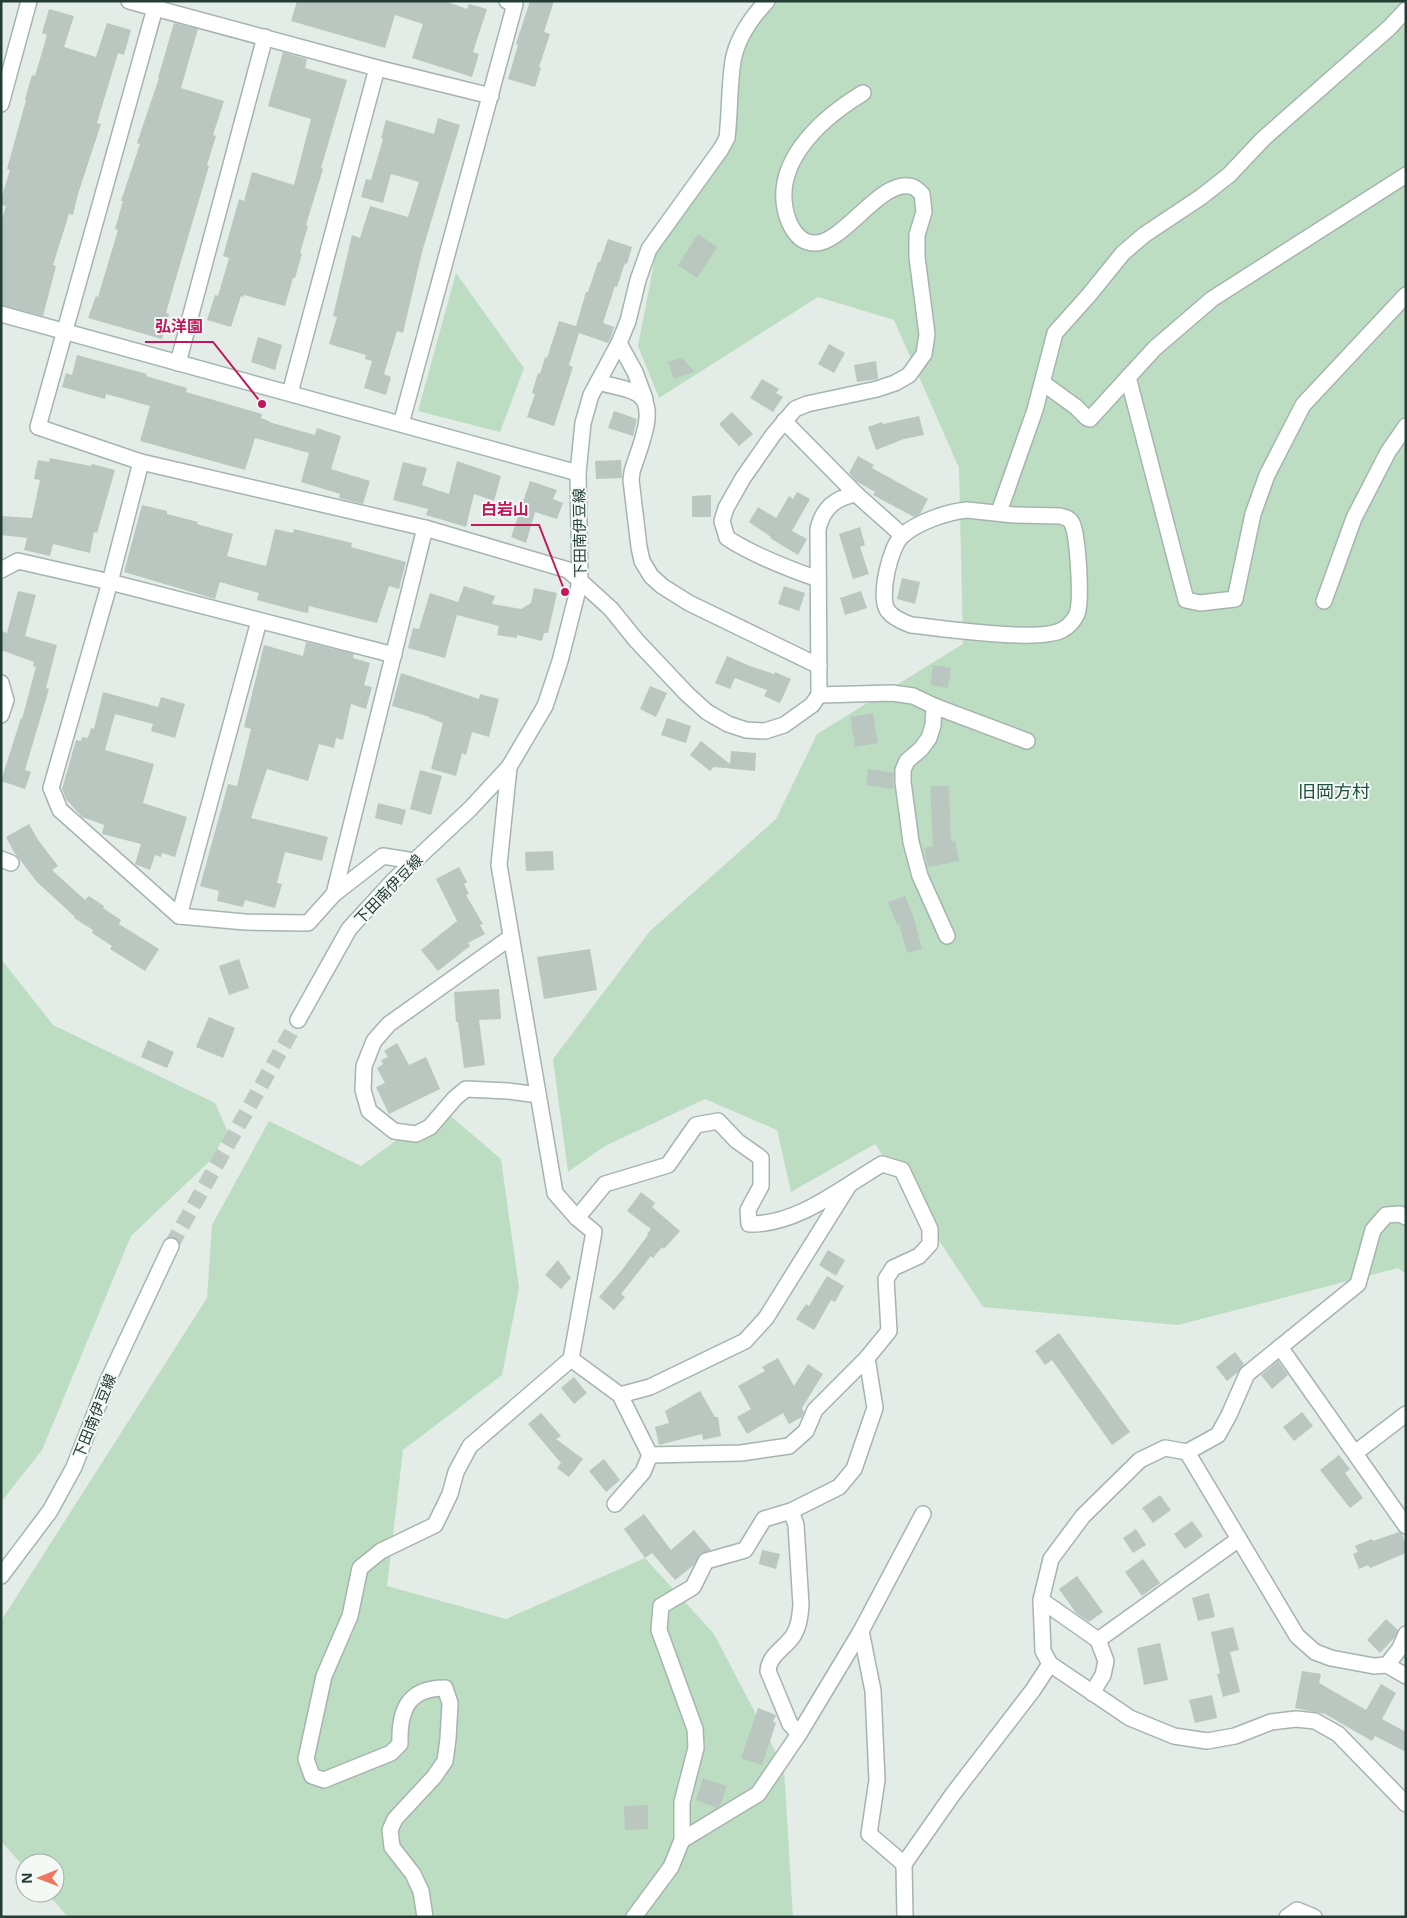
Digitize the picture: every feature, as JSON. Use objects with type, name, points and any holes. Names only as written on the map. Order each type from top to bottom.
[{"type":"street","points":[[1,104],[29,1]]},
{"type":"street","points":[[129,1],[156,5],[265,38],[491,96]]},
{"type":"street","points":[[401,424],[515,4],[506,1]]},
{"type":"street","name":"下田南伊豆線","points":[[298,1020],[349,929],[393,881],[470,809],[509,767],[545,706],[560,661],[580,582],[578,473],[583,423],[591,395],[619,343],[628,321],[638,280],[649,249],[727,138],[733,60],[739,42],[750,20],[767,1]]},
{"type":"street","points":[[156,5],[38,427],[141,462],[425,528],[568,570],[611,610],[636,640],[687,694],[707,712],[728,724],[746,730],[765,731],[784,725],[812,705],[819,694],[818,529],[826,508],[833,502],[856,494]]},
{"type":"street","points":[[999,512],[1042,383],[1054,333],[1089,295],[1123,253],[1144,235],[1201,198],[1228,175],[1263,139],[1389,28],[1406,10]]},
{"type":"street","points":[[178,363],[265,38]]},
{"type":"street","points":[[290,393],[377,68]]},
{"type":"street","points":[[818,579],[766,560],[742,548],[727,538],[722,522],[726,508],[744,478],[784,421],[795,409],[806,404],[877,389],[895,383],[909,375],[924,354],[927,334],[917,257],[917,235],[924,212],[922,194],[913,187],[902,186],[886,193],[865,208],[839,233],[827,240],[814,243],[802,240],[793,232],[787,216],[783,194],[785,181],[798,149],[809,135],[827,119],[846,103],[863,93]]},
{"type":"street","points":[[1042,383],[1076,407],[1087,418],[1090,418],[1155,348],[1212,299],[1406,175]]},
{"type":"street","points":[[1128,377],[1186,600],[1200,603],[1235,599],[1253,514],[1264,482],[1303,405],[1406,295]]},
{"type":"street","points":[[1,314],[578,473]]},
{"type":"street","points":[[619,343],[636,372],[647,405],[647,424],[631,480],[638,546],[642,561],[651,576],[662,586],[690,604],[819,666]]},
{"type":"street","points":[[598,382],[635,392],[645,399]]},
{"type":"street","points":[[784,421],[856,494],[902,535]]},
{"type":"street","points":[[1324,601],[1354,518],[1388,452],[1406,426]]},
{"type":"street","points":[[141,462],[110,582],[51,788],[60,810],[179,916],[245,922],[308,923],[334,894],[383,856],[414,861]]},
{"type":"street","points":[[967,510],[1014,515],[1066,517],[1071,522],[1076,544],[1079,599],[1077,612],[1072,622],[1063,630],[1045,634],[1011,634],[911,625],[897,619],[888,611],[884,602],[885,586],[894,548],[902,535],[952,512],[967,510]]},
{"type":"street","points":[[334,894],[425,528]]},
{"type":"street","points":[[1,570],[18,561],[110,582],[394,654]]},
{"type":"street","points":[[179,916],[259,621]]},
{"type":"street","points":[[1,683],[6,700],[1,715]]},
{"type":"street","points":[[819,694],[892,692],[913,696],[934,706],[1026,741]]},
{"type":"street","points":[[934,706],[933,725],[929,738],[921,749],[907,761],[903,770],[903,782],[911,842],[920,876],[947,936]]},
{"type":"street","points":[[425,1917],[421,1891],[413,1874],[392,1846],[390,1830],[395,1819],[434,1777],[445,1760],[450,1703],[445,1688],[431,1688],[416,1695],[403,1709],[400,1725],[400,1744],[391,1753],[324,1780],[312,1776],[306,1759],[324,1676],[350,1616],[360,1568],[381,1551],[435,1525],[450,1494],[456,1472],[470,1446],[571,1359],[594,1232],[577,1218],[555,1194],[499,865],[509,767]]},
{"type":"street","points":[[511,937],[389,1024],[374,1041],[364,1066],[363,1090],[369,1111],[394,1131],[416,1134],[430,1127],[455,1098],[466,1089],[538,1095]]},
{"type":"street","points":[[577,1218],[605,1184],[668,1165],[696,1125],[718,1121],[737,1141],[761,1158],[760,1186],[748,1210],[749,1224],[766,1224],[802,1212],[882,1164],[902,1170],[930,1230],[930,1244],[919,1256],[894,1268],[886,1279],[889,1330],[867,1358],[815,1410],[806,1431],[789,1446],[741,1453],[650,1455]]},
{"type":"street","points":[[620,1395],[650,1387],[745,1341],[766,1318],[852,1182]]},
{"type":"street","points":[[1406,1217],[1400,1214],[1386,1215],[1374,1230],[1358,1284],[1247,1374],[1229,1415],[1218,1434],[1187,1452],[1165,1448],[1140,1460],[1083,1516],[1051,1559],[1041,1600],[1043,1651],[1050,1664],[1130,1718],[1174,1736],[1207,1741],[1235,1736],[1271,1722],[1296,1719],[1314,1721],[1338,1734],[1406,1804]]},
{"type":"street","name":"下田南伊豆線","points":[[1,1576],[50,1511],[74,1467],[108,1380],[171,1246]]},
{"type":"street","points":[[1280,1347],[1406,1526]]},
{"type":"street","points":[[634,1917],[671,1867],[682,1840],[682,1802],[696,1748],[695,1729],[659,1630],[661,1606],[692,1587],[706,1561],[745,1550],[764,1519],[791,1512],[839,1487],[854,1469],[875,1408],[867,1358]]},
{"type":"street","points":[[571,1359],[620,1395],[650,1455],[643,1472],[615,1504]]},
{"type":"street","points":[[1355,1453],[1406,1414]]},
{"type":"street","points":[[1187,1452],[1297,1636],[1315,1652],[1331,1658],[1374,1666],[1387,1665],[1406,1676]]},
{"type":"street","points":[[791,1512],[796,1525],[801,1605],[800,1618],[793,1636],[768,1662],[768,1671],[790,1724],[799,1734]]},
{"type":"street","points":[[682,1840],[758,1794],[799,1734],[861,1631],[923,1514]]},
{"type":"street","points":[[1098,1640],[1240,1539]]},
{"type":"street","points":[[1041,1600],[1098,1640],[1106,1661],[1103,1675],[1092,1694]]},
{"type":"street","points":[[861,1631],[873,1691],[877,1780],[870,1834],[904,1864]]},
{"type":"street","points":[[1387,1665],[1400,1648],[1406,1634]]},
{"type":"street","points":[[906,1916],[904,1864],[953,1794],[1033,1690],[1050,1664]]},
{"type":"street","points":[[1287,1917],[1298,1910],[1314,1917]]},
{"type":"green space","points":[[776,1],[1406,1],[1406,1274],[1398,1268],[1178,1325],[983,1307],[875,1144],[791,1192],[777,1130],[705,1099],[605,1146],[568,1172],[553,1059],[650,931],[776,819],[817,734],[963,644],[959,468],[894,320],[818,297],[659,398],[638,346],[660,232],[727,138],[750,20]]},
{"type":"green space","points":[[456,273],[524,368],[500,432],[418,411]]},
{"type":"green space","points":[[1,959],[53,1025],[215,1103],[227,1130],[213,1158],[131,1236],[42,1450],[1,1502]]},
{"type":"green space","points":[[441,1108],[501,1159],[519,1288],[502,1375],[403,1450],[387,1586],[506,1619],[645,1558],[714,1634],[784,1768],[793,1917],[68,1917],[56,1903],[65,1903],[65,1853],[15,1853],[15,1857],[1,1841],[1,1621],[207,1298],[212,1225],[269,1121],[361,1166]]},
{"type":"building","points":[[297,1],[445,1],[467,9],[469,4],[487,9],[473,52],[479,54],[472,77],[412,58],[423,24],[395,15],[385,48],[291,21]]},
{"type":"building","points":[[530,1],[554,1],[544,32],[550,34],[539,67],[541,68],[535,87],[508,79],[518,45],[516,44]]},
{"type":"building","points":[[49,9],[74,16],[64,47],[96,57],[107,23],[131,30],[124,55],[118,53],[97,123],[101,124],[73,215],[69,214],[53,265],[56,266],[43,316],[1,305],[1,221],[6,206],[1,205],[1,199],[10,170],[7,169],[25,99],[32,75],[35,76],[47,35],[42,33]]},
{"type":"building","points":[[174,23],[198,29],[181,88],[224,101],[213,135],[216,136],[207,165],[209,166],[166,313],[169,314],[162,339],[88,318],[96,296],[98,297],[118,230],[115,229],[123,201],[121,201],[140,144],[137,143],[159,78]]},
{"type":"building","points":[[283,52],[307,59],[305,68],[347,80],[306,225],[308,226],[300,253],[302,254],[285,306],[244,295],[244,297],[241,296],[231,327],[207,320],[215,295],[218,296],[229,258],[223,256],[239,199],[244,201],[252,172],[294,185],[311,119],[268,106]]},
{"type":"building","points":[[438,118],[460,125],[422,252],[403,333],[397,331],[384,374],[391,377],[386,395],[364,388],[372,361],[365,359],[366,355],[329,344],[337,317],[333,316],[352,235],[360,238],[370,206],[408,217],[419,182],[391,174],[383,203],[361,197],[366,179],[371,180],[383,139],[381,138],[386,120],[434,134]]},
{"type":"building","points":[[698,234],[717,247],[697,278],[678,265]]},
{"type":"building","points":[[608,239],[632,247],[617,287],[615,286],[603,323],[614,327],[610,340],[608,343],[579,333],[569,365],[573,367],[554,426],[527,417],[535,394],[532,393],[538,373],[540,374],[545,357],[547,358],[559,321],[576,326],[586,292],[588,292]]},
{"type":"building","points":[[258,337],[282,345],[275,370],[251,362]]},
{"type":"building","points":[[829,344],[845,353],[834,373],[818,364]]},
{"type":"building","points":[[77,355],[147,374],[146,376],[187,388],[186,392],[262,414],[261,418],[269,422],[315,435],[317,428],[341,436],[331,469],[370,481],[363,504],[339,498],[340,494],[301,482],[309,453],[255,438],[245,470],[140,441],[150,406],[106,394],[105,399],[62,387],[66,373],[72,375]]},
{"type":"building","points":[[682,358],[695,372],[674,379],[668,362]]},
{"type":"building","points":[[876,361],[878,379],[857,382],[854,365]]},
{"type":"building","points":[[762,379],[779,389],[776,393],[783,397],[773,412],[750,398]]},
{"type":"building","points":[[614,411],[637,419],[633,436],[608,428]]},
{"type":"building","points":[[732,412],[753,434],[739,446],[719,424]]},
{"type":"building","points":[[919,416],[924,435],[904,439],[876,450],[868,427],[882,422],[883,424]]},
{"type":"building","points":[[858,456],[874,465],[872,468],[928,499],[920,514],[914,517],[873,495],[875,492],[856,481],[849,473]]},
{"type":"building","points":[[50,458],[91,466],[92,464],[115,470],[97,533],[94,532],[90,553],[53,544],[50,556],[24,550],[27,538],[1,535],[1,516],[32,518],[40,480],[34,479],[38,460],[49,462]]},
{"type":"building","points":[[621,460],[622,478],[596,479],[595,461]]},
{"type":"building","points":[[457,461],[501,476],[494,501],[474,494],[466,527],[426,515],[428,509],[393,500],[403,462],[427,468],[422,485],[449,494]]},
{"type":"building","points":[[530,481],[557,490],[553,499],[563,503],[557,519],[535,512],[526,543],[511,537]]},
{"type":"building","points":[[797,492],[810,499],[792,531],[807,539],[798,555],[770,538],[749,522],[758,507],[776,518],[789,496],[793,499]]},
{"type":"building","points":[[711,495],[711,517],[692,517],[692,496]]},
{"type":"building","points":[[142,505],[167,511],[167,514],[233,534],[227,556],[266,566],[275,529],[293,533],[294,529],[352,543],[351,547],[406,562],[399,589],[389,586],[377,623],[309,606],[308,613],[298,611],[257,600],[259,593],[220,582],[215,599],[124,572]]},
{"type":"building","points":[[860,527],[865,545],[860,547],[869,574],[853,579],[839,534]]},
{"type":"building","points":[[902,578],[920,582],[915,604],[897,599]]},
{"type":"building","points":[[464,586],[495,596],[492,604],[521,609],[531,603],[534,588],[557,593],[548,633],[544,633],[542,641],[517,635],[517,638],[497,635],[499,626],[457,615],[445,658],[408,648],[413,628],[419,629],[430,593],[458,602]]},
{"type":"building","points":[[784,586],[805,593],[799,611],[778,604]]},
{"type":"building","points":[[18,591],[36,595],[25,636],[57,645],[46,688],[49,689],[25,770],[31,772],[25,789],[1,781],[22,719],[36,667],[33,666],[34,662],[1,650],[1,631],[7,633]]},
{"type":"building","points":[[861,591],[867,608],[845,615],[840,598]]},
{"type":"building","points":[[306,642],[354,654],[353,658],[370,663],[364,685],[372,687],[366,709],[351,704],[343,740],[336,738],[334,748],[319,744],[308,781],[267,769],[251,818],[328,837],[322,861],[285,852],[277,883],[282,884],[275,908],[245,900],[243,907],[217,901],[219,891],[200,886],[228,784],[237,786],[251,729],[244,727],[264,645],[303,656]]},
{"type":"building","points":[[727,656],[750,666],[774,674],[775,672],[791,679],[780,703],[764,696],[767,690],[735,678],[730,689],[715,683]]},
{"type":"building","points":[[933,665],[951,668],[948,688],[930,685]]},
{"type":"building","points":[[401,673],[479,699],[480,694],[499,699],[489,737],[472,732],[466,755],[462,753],[456,776],[431,769],[443,723],[430,717],[392,706]]},
{"type":"building","points":[[650,686],[667,693],[656,717],[640,709]]},
{"type":"building","points":[[103,692],[158,707],[161,697],[185,704],[175,738],[151,731],[153,724],[115,714],[105,750],[154,764],[143,803],[187,817],[175,857],[162,853],[161,857],[155,855],[150,870],[135,864],[141,844],[102,834],[104,825],[82,817],[66,799],[62,789],[76,740],[81,741],[82,737],[88,738],[91,728],[94,729]]},
{"type":"building","points":[[873,713],[878,743],[855,747],[850,717]]},
{"type":"building","points":[[667,718],[691,726],[686,743],[661,735]]},
{"type":"building","points":[[701,741],[730,764],[731,751],[756,753],[755,771],[714,767],[710,771],[690,755]]},
{"type":"building","points":[[868,769],[894,773],[893,789],[866,785]]},
{"type":"building","points":[[420,770],[442,776],[431,815],[410,809]]},
{"type":"building","points":[[930,786],[949,786],[951,842],[955,841],[959,861],[928,867],[924,848],[933,846]]},
{"type":"building","points":[[378,803],[406,810],[402,825],[375,818]]},
{"type":"building","points":[[29,824],[38,840],[58,866],[52,870],[85,900],[89,896],[121,920],[119,924],[159,949],[145,971],[110,949],[112,946],[92,933],[93,930],[74,918],[37,882],[14,852],[6,837]]},
{"type":"building","points":[[553,851],[554,870],[526,871],[525,852]]},
{"type":"building","points":[[459,867],[467,882],[464,884],[469,894],[466,895],[483,924],[480,925],[485,934],[468,943],[470,946],[438,971],[421,950],[457,921],[436,879]]},
{"type":"building","points":[[905,896],[914,918],[922,949],[907,953],[899,924],[897,925],[888,902]]},
{"type":"building","points":[[590,949],[597,990],[544,999],[537,957]]},
{"type":"building","points":[[239,959],[249,988],[229,995],[219,966]]},
{"type":"building","points":[[499,989],[501,1019],[479,1020],[485,1065],[464,1068],[458,1022],[456,1022],[454,992]]},
{"type":"building","points":[[209,1017],[235,1028],[223,1058],[196,1047]]},
{"type":"building","points":[[148,1040],[174,1052],[167,1068],[141,1057]]},
{"type":"building","points":[[397,1043],[409,1065],[426,1057],[440,1089],[389,1114],[376,1087],[385,1083],[377,1068],[383,1064],[381,1060],[388,1057],[384,1051]]},
{"type":"building","points":[[641,1192],[655,1203],[652,1207],[680,1231],[664,1249],[662,1247],[653,1258],[651,1256],[621,1294],[625,1297],[614,1310],[599,1297],[622,1270],[651,1229],[627,1211]]},
{"type":"building","points":[[828,1250],[845,1260],[836,1276],[819,1265]]},
{"type":"building","points":[[558,1260],[571,1278],[561,1289],[545,1275]]},
{"type":"building","points":[[827,1276],[844,1286],[835,1302],[831,1300],[814,1330],[796,1319],[806,1304],[809,1306]]},
{"type":"building","points":[[1059,1333],[1130,1432],[1112,1445],[1052,1360],[1045,1365],[1035,1351]]},
{"type":"building","points":[[1235,1352],[1244,1364],[1227,1381],[1216,1367]]},
{"type":"building","points":[[778,1358],[794,1386],[808,1364],[823,1374],[802,1408],[804,1412],[802,1417],[789,1424],[783,1413],[747,1434],[737,1417],[751,1409],[738,1386],[765,1371],[762,1367]]},
{"type":"building","points":[[1278,1361],[1288,1375],[1272,1389],[1261,1375]]},
{"type":"building","points":[[574,1377],[587,1393],[574,1404],[561,1388]]},
{"type":"building","points":[[700,1391],[715,1417],[718,1417],[721,1436],[703,1440],[702,1434],[659,1445],[655,1427],[669,1423],[665,1411]]},
{"type":"building","points":[[1302,1412],[1313,1426],[1294,1441],[1283,1427]]},
{"type":"building","points":[[541,1413],[561,1436],[556,1439],[583,1459],[569,1477],[557,1468],[561,1463],[528,1424]]},
{"type":"building","points":[[1339,1455],[1350,1469],[1345,1473],[1363,1498],[1350,1508],[1320,1470]]},
{"type":"building","points":[[604,1459],[620,1480],[606,1492],[589,1471]]},
{"type":"building","points":[[1160,1495],[1171,1510],[1153,1523],[1142,1508]]},
{"type":"building","points":[[644,1514],[671,1550],[694,1530],[711,1550],[700,1554],[694,1565],[675,1580],[652,1553],[645,1558],[624,1529]]},
{"type":"building","points":[[1192,1521],[1203,1536],[1185,1549],[1174,1534]]},
{"type":"building","points":[[1136,1529],[1146,1545],[1133,1553],[1123,1538]]},
{"type":"building","points":[[1399,1532],[1402,1534],[1406,1545],[1406,1553],[1370,1568],[1368,1565],[1359,1569],[1353,1554],[1358,1552],[1355,1546],[1372,1539],[1373,1541]]},
{"type":"building","points":[[762,1550],[780,1554],[776,1569],[759,1564]]},
{"type":"building","points":[[1143,1559],[1160,1583],[1142,1596],[1125,1572]]},
{"type":"building","points":[[1077,1576],[1103,1612],[1089,1622],[1076,1613],[1059,1589]]},
{"type":"building","points":[[1209,1593],[1215,1617],[1198,1621],[1192,1598]]},
{"type":"building","points":[[1386,1619],[1398,1630],[1395,1637],[1380,1653],[1367,1640]]},
{"type":"building","points":[[1233,1627],[1239,1650],[1230,1652],[1240,1692],[1223,1697],[1217,1674],[1220,1673],[1211,1632]]},
{"type":"building","points":[[1160,1643],[1168,1680],[1144,1685],[1137,1648]]},
{"type":"building","points":[[1302,1671],[1321,1674],[1319,1683],[1366,1710],[1381,1684],[1396,1693],[1382,1719],[1406,1732],[1406,1752],[1375,1736],[1372,1741],[1325,1714],[1295,1708]]},
{"type":"building","points":[[1212,1695],[1217,1718],[1195,1723],[1189,1700]]},
{"type":"building","points":[[758,1708],[776,1715],[773,1722],[776,1723],[762,1765],[741,1758]]},
{"type":"building","points":[[703,1778],[727,1786],[720,1806],[717,1808],[696,1800]]},
{"type":"building","points":[[648,1805],[648,1829],[625,1830],[624,1806]]},
{"type":"tunnel","points":[[171,1246],[298,1020]]},
{"type":"place","name":"弘洋園","points":[[262,404]]},
{"type":"place","name":"白岩山","points":[[565,592]]},
{"type":"district","name":"旧岡方村","points":[[1334,791]]}]
